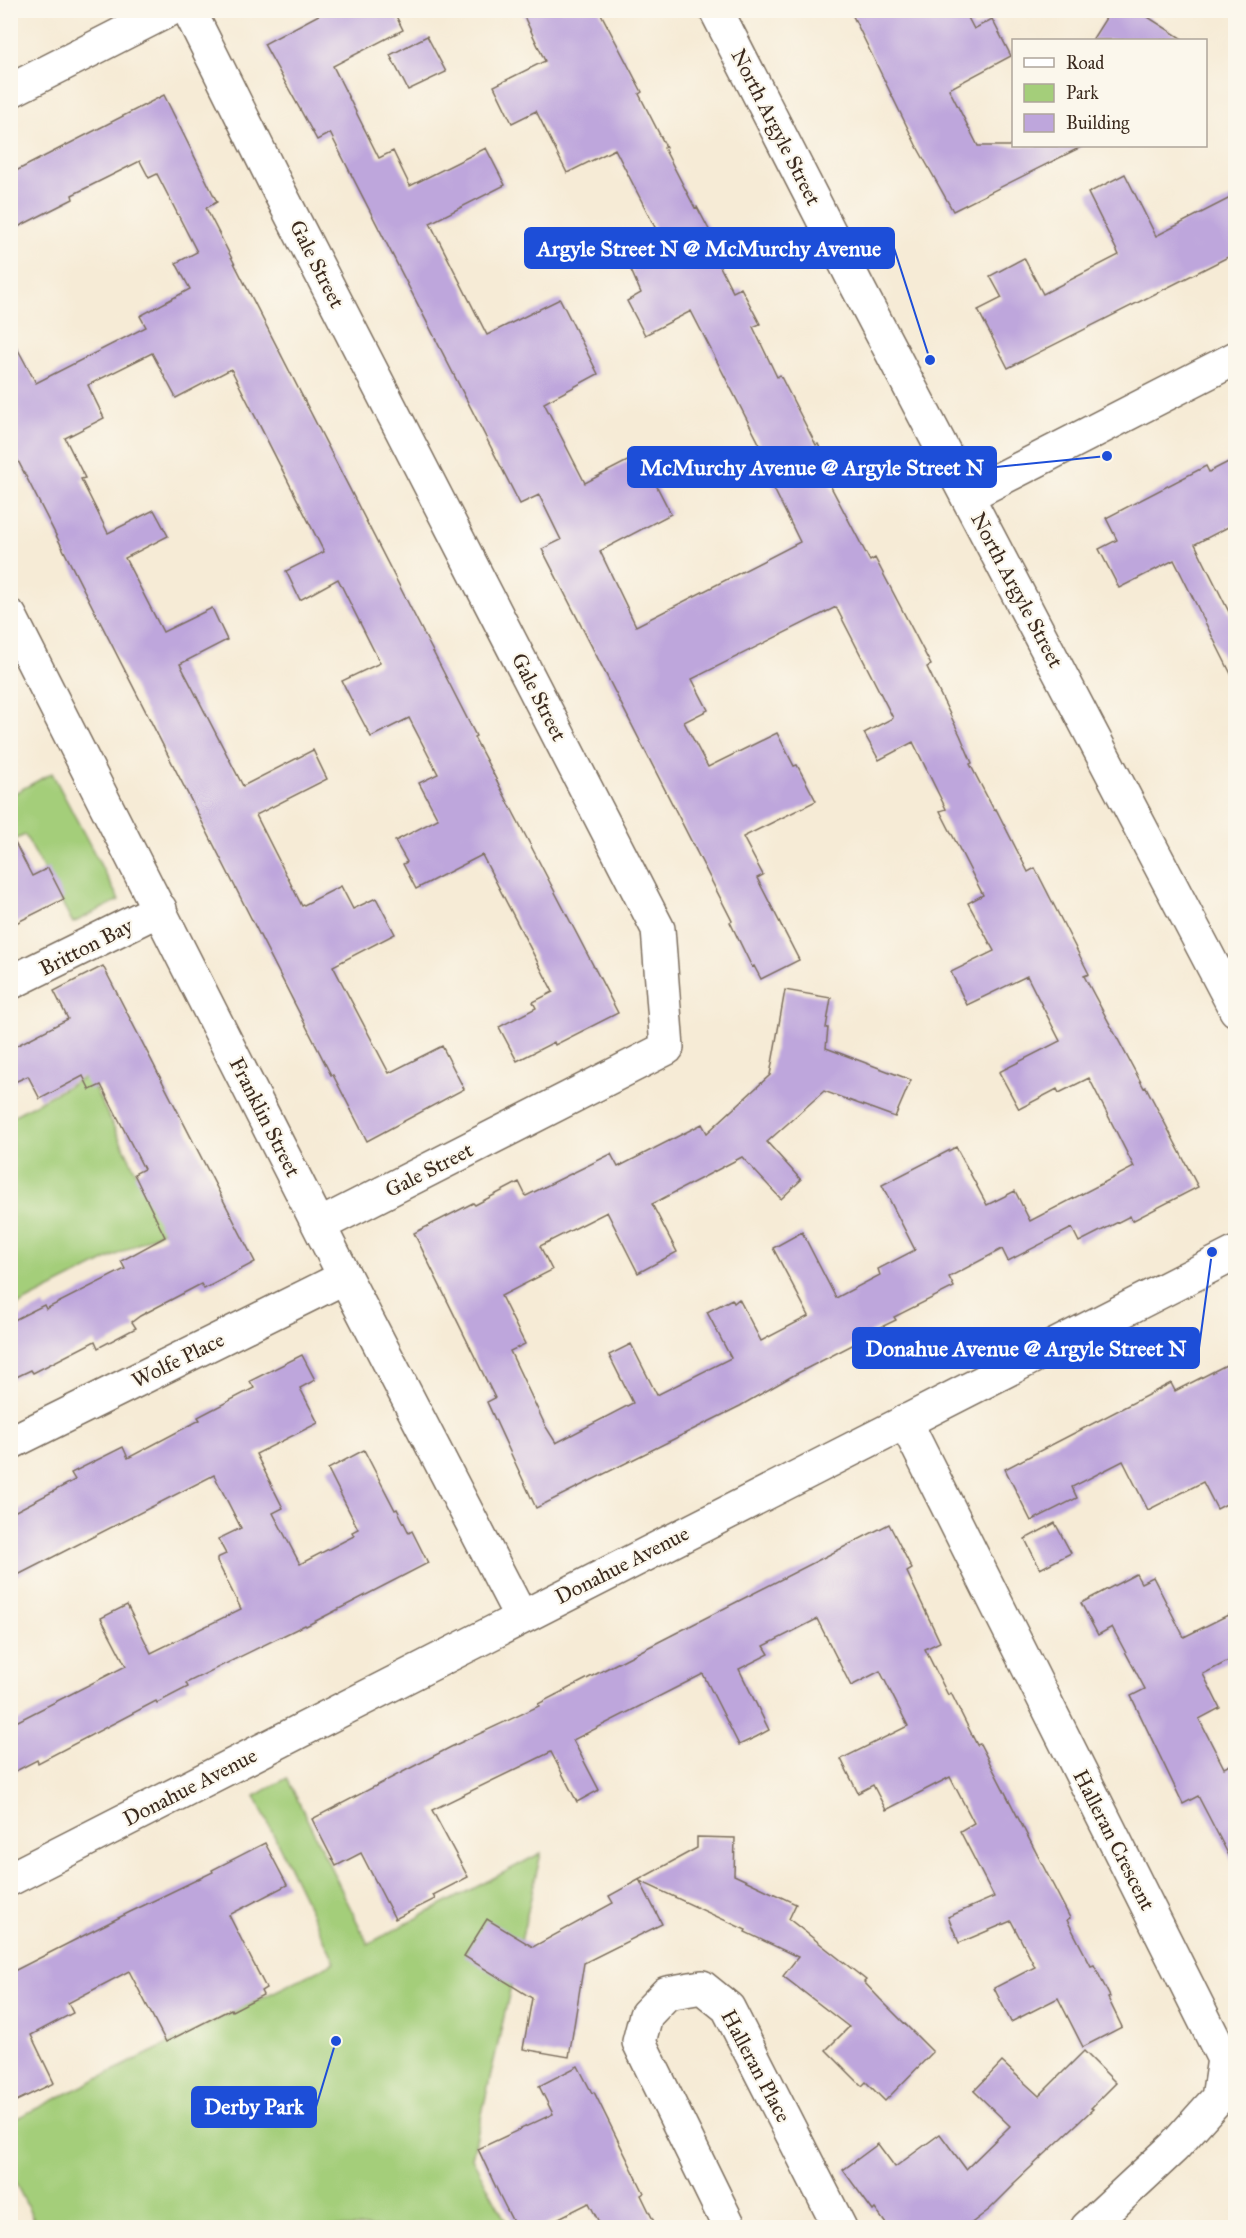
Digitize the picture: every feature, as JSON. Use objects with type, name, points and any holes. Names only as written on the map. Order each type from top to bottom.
[{"type":"street","points":[[10,91],[169,10]]},
{"type":"street","name":"Gale Street","points":[[189,10],[286,206],[658,929],[667,1048],[320,1225]]},
{"type":"street","name":"North Argyle Street","points":[[716,10],[1236,1010]]},
{"type":"street","points":[[967,496],[1236,358]]},
{"type":"street","name":"Franklin Street","points":[[10,616],[520,1617]]},
{"type":"street","name":"Britton Bay","points":[[10,983],[160,909]]},
{"type":"street","name":"Donahue Avenue","points":[[10,1879],[1236,1253]]},
{"type":"street","name":"Wolfe Place","points":[[10,1443],[345,1277]]},
{"type":"street","name":"Halleran Crescent","points":[[904,1421],[1224,2059],[1218,2098],[1174,2147],[1087,2228]]},
{"type":"street","name":"Halleran Place","points":[[730,2228],[639,2042],[646,2015],[667,1993],[702,1987],[728,2008],[840,2228]]},
{"type":"green space","points":[[52,773],[119,900],[73,923],[25,835],[11,841],[11,795]]},
{"type":"green space","points":[[88,1075],[165,1230],[11,1309],[11,1117]]},
{"type":"green space","points":[[287,1778],[368,1944],[541,1853],[472,2158],[509,2227],[38,2227],[11,2174],[11,2121],[335,1962],[255,1796]]},
{"type":"building","points":[[328,10],[393,10],[403,30],[333,66],[379,158],[393,151],[410,186],[486,148],[505,185],[430,223],[487,335],[560,299],[598,374],[544,403],[585,483],[637,456],[650,480],[653,479],[671,514],[600,551],[636,626],[800,542],[754,448],[760,445],[691,311],[645,335],[627,301],[641,293],[627,261],[663,243],[615,149],[567,173],[536,111],[512,123],[494,86],[545,61],[521,10],[599,10],[642,92],[639,94],[666,147],[664,148],[714,239],[708,243],[733,292],[741,288],[760,324],[753,327],[777,377],[780,375],[836,480],[829,483],[870,561],[875,558],[931,665],[927,667],[960,735],[972,763],[970,764],[1028,872],[1035,868],[1089,974],[1084,976],[1198,1187],[1132,1221],[1130,1216],[1079,1242],[1072,1228],[1008,1261],[1002,1249],[949,1277],[954,1287],[894,1317],[896,1320],[869,1333],[870,1336],[740,1406],[536,1508],[487,1402],[495,1398],[414,1233],[519,1182],[526,1196],[611,1154],[618,1167],[702,1124],[707,1133],[770,1075],[785,990],[831,998],[826,1028],[828,1028],[826,1048],[911,1080],[895,1117],[824,1091],[767,1142],[801,1180],[781,1199],[742,1157],[652,1204],[677,1252],[638,1273],[607,1212],[540,1246],[552,1270],[501,1296],[525,1344],[510,1351],[556,1443],[633,1403],[609,1355],[631,1344],[657,1395],[731,1358],[707,1312],[732,1299],[734,1303],[739,1299],[761,1341],[809,1316],[773,1248],[802,1232],[836,1298],[880,1275],[878,1269],[915,1250],[882,1185],[956,1147],[987,1205],[1015,1191],[1030,1221],[1134,1167],[1089,1078],[1059,1093],[1057,1089],[1019,1109],[999,1072],[1060,1041],[1027,976],[967,1005],[951,972],[994,951],[968,903],[983,895],[940,811],[946,809],[913,742],[879,760],[864,733],[893,718],[836,607],[692,679],[708,710],[684,722],[708,767],[777,733],[816,801],[743,837],[763,875],[757,878],[799,960],[761,979],[754,966],[752,967],[730,922],[732,921],[542,549],[561,540],[539,495],[520,504],[330,133],[317,140],[264,44]]},
{"type":"building","points":[[850,10],[964,10],[974,29],[992,19],[1011,56],[949,89],[978,146],[1081,147],[953,211],[916,145]]},
{"type":"building","points":[[1111,10],[1137,10],[1182,39],[1093,39]]},
{"type":"building","points":[[427,36],[446,72],[408,90],[390,55]]},
{"type":"building","points":[[164,95],[217,202],[206,208],[476,736],[474,737],[618,1013],[555,1045],[554,1042],[517,1061],[499,1027],[536,1008],[533,1002],[553,992],[482,855],[416,889],[403,864],[407,862],[395,841],[438,819],[419,783],[438,774],[409,718],[371,737],[355,707],[342,681],[380,663],[338,579],[300,600],[286,571],[324,552],[231,369],[176,398],[152,353],[88,385],[104,418],[65,438],[85,478],[81,479],[108,533],[154,510],[168,536],[125,558],[163,632],[212,608],[227,640],[180,664],[243,786],[313,750],[327,779],[256,815],[302,906],[341,886],[353,909],[376,898],[395,934],[333,966],[389,1073],[442,1046],[464,1089],[367,1141],[331,1075],[10,445],[10,335],[36,383],[146,327],[140,316],[190,289],[176,263],[197,252],[157,174],[149,178],[140,161],[72,195],[73,199],[10,231],[10,174]]},
{"type":"building","points":[[1125,174],[1156,236],[1236,195],[1236,253],[1008,368],[978,310],[1002,298],[990,276],[1024,258],[1043,294],[1119,255],[1088,193]]},
{"type":"building","points":[[1236,458],[1236,523],[1195,544],[1236,626],[1236,684],[1174,560],[1119,588],[1099,549],[1117,540],[1106,518],[1206,466],[1209,472]]},
{"type":"building","points":[[10,833],[32,876],[48,868],[64,899],[10,926]]},
{"type":"building","points":[[103,966],[255,1262],[204,1289],[201,1284],[140,1316],[132,1322],[136,1328],[98,1348],[95,1341],[33,1373],[31,1370],[10,1380],[10,1322],[44,1305],[46,1309],[125,1269],[121,1261],[165,1237],[134,1174],[144,1169],[101,1085],[90,1090],[83,1076],[40,1099],[28,1076],[10,1084],[10,1049],[68,1019],[54,991]]},
{"type":"building","points":[[302,1355],[315,1380],[300,1388],[318,1423],[256,1454],[283,1508],[273,1513],[300,1564],[354,1536],[352,1532],[358,1529],[328,1469],[364,1450],[395,1510],[397,1509],[409,1533],[412,1531],[428,1563],[306,1626],[186,1683],[188,1687],[157,1703],[156,1701],[38,1763],[37,1760],[10,1774],[10,1725],[126,1666],[101,1618],[127,1605],[151,1653],[241,1609],[217,1558],[226,1554],[218,1539],[241,1528],[214,1475],[10,1579],[10,1514],[75,1480],[71,1473],[123,1447],[128,1458],[200,1420],[198,1417],[254,1388],[250,1381]]},
{"type":"building","points":[[1236,1360],[1236,1499],[1217,1509],[1203,1482],[1148,1510],[1123,1461],[1072,1487],[1077,1498],[1031,1521],[1005,1469],[1171,1383],[1175,1391]]},
{"type":"building","points":[[1055,1523],[1071,1553],[1040,1569],[1025,1539]]},
{"type":"building","points":[[889,1524],[912,1569],[907,1572],[940,1642],[925,1649],[948,1695],[951,1693],[977,1745],[980,1744],[1070,1918],[1067,1920],[1091,1966],[1094,1965],[1122,2027],[1083,2047],[1058,1998],[1011,2022],[994,1988],[1035,1967],[1011,1921],[959,1943],[948,1917],[994,1897],[960,1831],[974,1823],[950,1777],[886,1810],[873,1785],[858,1793],[841,1759],[908,1726],[880,1671],[851,1686],[817,1619],[764,1646],[769,1654],[739,1669],[769,1730],[756,1737],[739,1745],[703,1674],[573,1740],[599,1790],[577,1802],[551,1752],[432,1810],[468,1877],[433,1895],[435,1899],[395,1919],[361,1853],[336,1866],[312,1819],[451,1747],[539,1706],[538,1704]]},
{"type":"building","points":[[1136,1574],[1141,1583],[1153,1577],[1184,1637],[1236,1611],[1236,1657],[1203,1674],[1220,1708],[1199,1719],[1224,1768],[1236,1762],[1236,1869],[1198,1796],[1183,1804],[1131,1696],[1145,1689],[1112,1627],[1098,1635],[1081,1603]]},
{"type":"building","points":[[697,1837],[735,1838],[734,1875],[796,1904],[789,1919],[866,1980],[864,1982],[933,2052],[885,2101],[866,2082],[862,2086],[826,2050],[849,2027],[783,1976],[798,1957],[640,1881],[662,1924],[584,1963],[569,2057],[523,2049],[532,1998],[464,1956],[487,1919],[533,1947],[613,1903],[609,1896],[697,1848]]},
{"type":"building","points":[[265,1843],[287,1885],[229,1915],[266,1988],[261,1991],[263,1995],[166,2042],[129,1971],[68,2003],[73,2013],[31,2035],[54,2083],[10,2104],[10,1973],[213,1872],[212,1870]]},
{"type":"building","points":[[1084,2051],[1116,2083],[1091,2108],[1093,2109],[1013,2184],[990,2209],[965,2228],[889,2228],[875,2209],[873,2211],[843,2170],[878,2144],[895,2167],[940,2134],[966,2169],[1010,2126],[974,2091],[1002,2062],[1039,2096]]},
{"type":"building","points":[[578,2066],[592,2093],[594,2092],[644,2193],[641,2195],[657,2228],[602,2228],[589,2203],[539,2228],[516,2228],[500,2196],[478,2149],[553,2114],[539,2086]]},
{"type":"place","name":"Argyle Street N @ McMurchy Avenue","points":[[930,360]]},
{"type":"place","name":"McMurchy Avenue @ Argyle Street N","points":[[1107,456]]},
{"type":"place","name":"Donahue Avenue @ Argyle Street N","points":[[1212,1252]]},
{"type":"place","name":"Derby Park","points":[[336,2041]]}]
